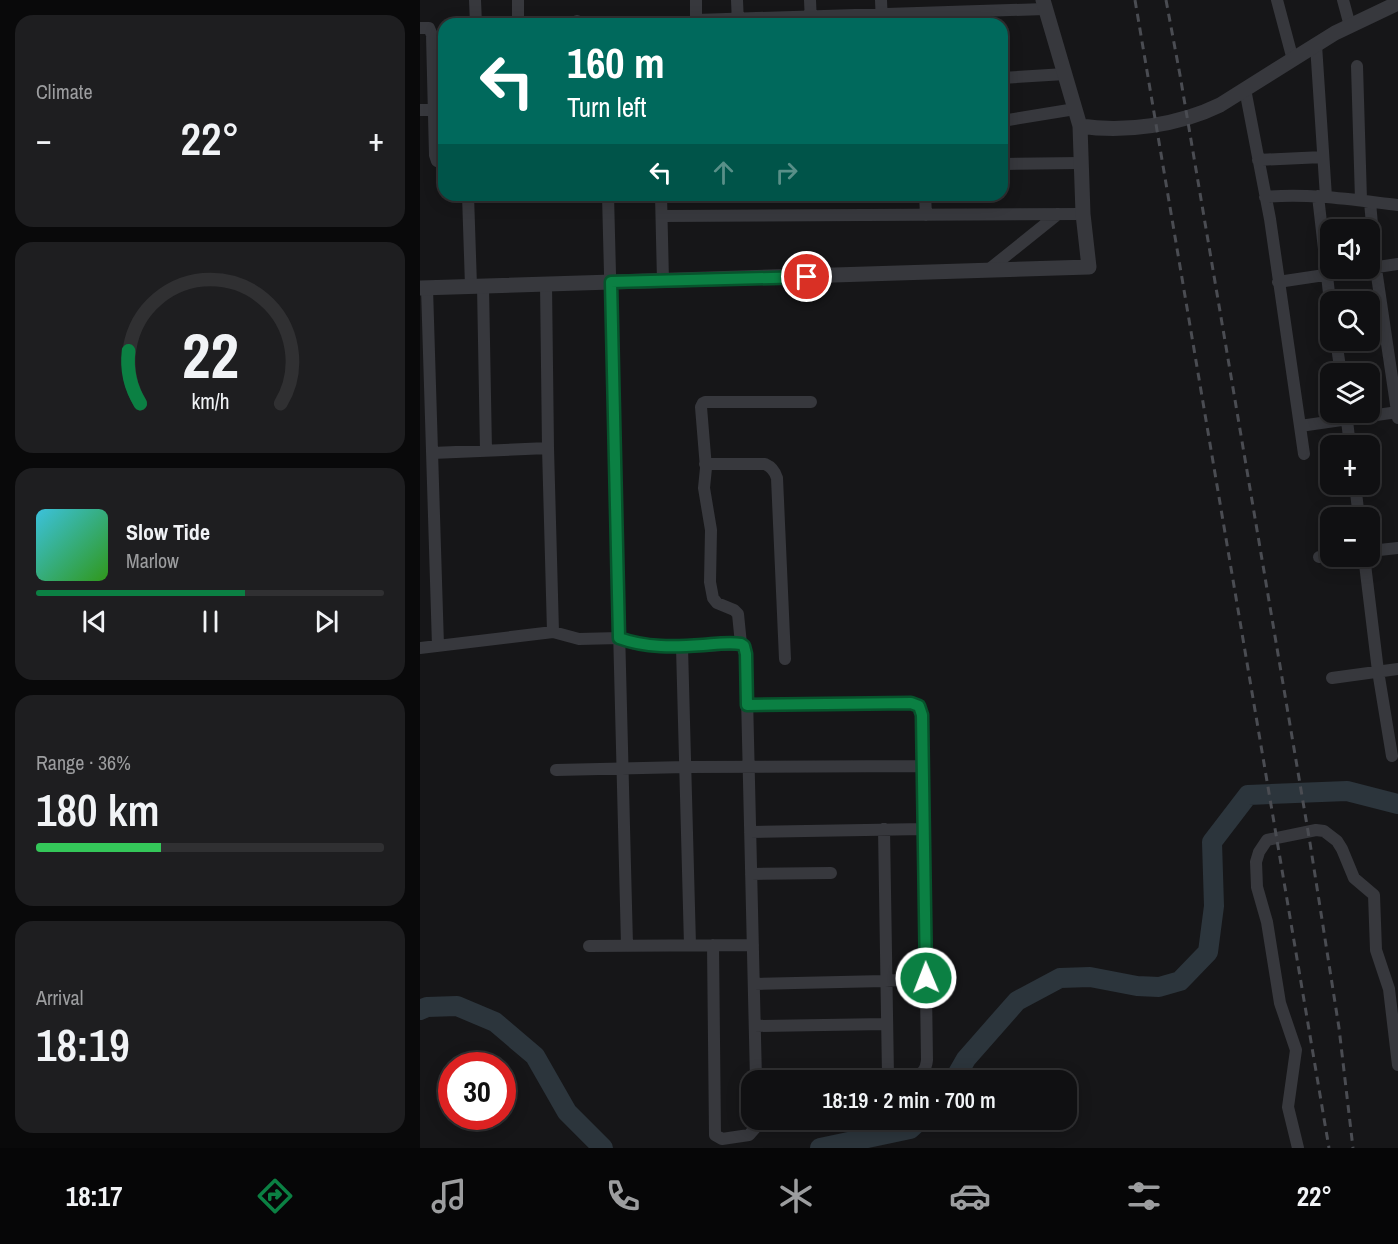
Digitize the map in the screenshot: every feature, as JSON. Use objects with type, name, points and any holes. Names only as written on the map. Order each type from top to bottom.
[{"type":"street","points":[[475,0],[476,18]]},
{"type":"street","points":[[518,0],[518,18]]},
{"type":"street","points":[[696,0],[696,18]]},
{"type":"street","points":[[737,0],[738,18]]},
{"type":"street","points":[[810,0],[811,18]]},
{"type":"street","points":[[880,0],[882,18]]},
{"type":"street","points":[[1277,0],[1293,60]]},
{"type":"street","points":[[1343,0],[1350,26]]},
{"type":"street","points":[[1080,126],[1116,130],[1137,128],[1203,114],[1350,26],[1378,6],[1398,3]]},
{"type":"street","points":[[438,646],[432,453],[423,288],[1089,267],[1083,214],[1080,126],[1044,4],[893,18]]},
{"type":"street","points":[[420,28],[429,28],[438,39],[434,110],[435,155],[438,162]]},
{"type":"street","points":[[1316,45],[1323,157],[1323,219]]},
{"type":"street","points":[[1357,66],[1368,219]]},
{"type":"street","points":[[1008,78],[1065,74]]},
{"type":"street","points":[[1245,90],[1265,197],[1304,454]]},
{"type":"street","points":[[1008,120],[1075,109]]},
{"type":"street","points":[[420,110],[434,110]]},
{"type":"street","points":[[1258,160],[1323,157]]},
{"type":"street","points":[[1008,164],[1081,163]]},
{"type":"street","points":[[1265,197],[1293,195],[1398,205]]},
{"type":"street","points":[[469,201],[477,286],[486,451]]},
{"type":"street","points":[[608,201],[627,945]]},
{"type":"street","points":[[662,201],[663,281]]},
{"type":"street","points":[[926,201],[926,215]]},
{"type":"street","points":[[987,271],[1058,214]]},
{"type":"street","points":[[662,216],[1083,214]]},
{"type":"street","points":[[1380,268],[1398,264]]},
{"type":"street","points":[[1278,282],[1320,276]]},
{"type":"street","points":[[1378,279],[1398,414],[1380,414]]},
{"type":"street","points":[[546,284],[554,632]]},
{"type":"street","points":[[756,1070],[746,654],[741,644],[738,614],[717,603],[711,590],[711,530],[704,488],[705,465],[701,407],[703,403],[811,402]]},
{"type":"street","points":[[1300,426],[1320,421]]},
{"type":"street","points":[[432,453],[548,448]]},
{"type":"street","points":[[705,465],[765,464],[771,466],[775,471],[785,659]]},
{"type":"street","points":[[1380,550],[1398,548]]},
{"type":"street","points":[[1365,567],[1378,671],[1392,756]]},
{"type":"street","points":[[420,648],[554,632],[579,639],[619,638],[646,645],[682,647],[741,644]]},
{"type":"street","points":[[682,647],[690,945]]},
{"type":"street","points":[[1332,678],[1398,669]]},
{"type":"street","points":[[747,705],[915,704],[921,709],[927,1060],[925,1070]]},
{"type":"street","points":[[556,770],[749,766],[921,766]]},
{"type":"street","points":[[884,829],[888,1070]]},
{"type":"street","points":[[750,832],[924,829]]},
{"type":"street","points":[[1298,1148],[1288,1107],[1296,1050],[1280,1003],[1268,922],[1257,887],[1256,862],[1267,840],[1316,830],[1324,831],[1337,841],[1354,878],[1374,895],[1376,950],[1389,989],[1398,1065]]},
{"type":"street","points":[[751,874],[831,873]]},
{"type":"street","points":[[713,945],[714,1135],[722,1139],[749,1135],[753,1130]]},
{"type":"street","points":[[589,946],[753,945]]},
{"type":"street","points":[[754,984],[926,978]]},
{"type":"street","points":[[755,1026],[886,1024]]},
{"type":"waterway","points":[[960,1070],[966,1059],[1017,1001],[1060,978],[1090,977],[1137,986],[1159,987],[1180,981],[1208,952],[1214,906],[1212,842],[1248,795],[1347,791],[1398,804]]},
{"type":"waterway","points":[[420,1010],[427,1007],[457,1006],[495,1022],[535,1056],[567,1112],[603,1148]]},
{"type":"waterway","points":[[820,1148],[905,1130]]},
{"type":"railway","points":[[1135,0],[1329,1148]]},
{"type":"railway","points":[[1166,0],[1310,843],[1339,1028],[1353,1148]]},
{"type":"route","points":[[807,277],[611,282],[619,638],[646,645],[682,647],[741,644],[746,650],[747,705],[911,703],[919,706],[922,715],[926,978]]}]
